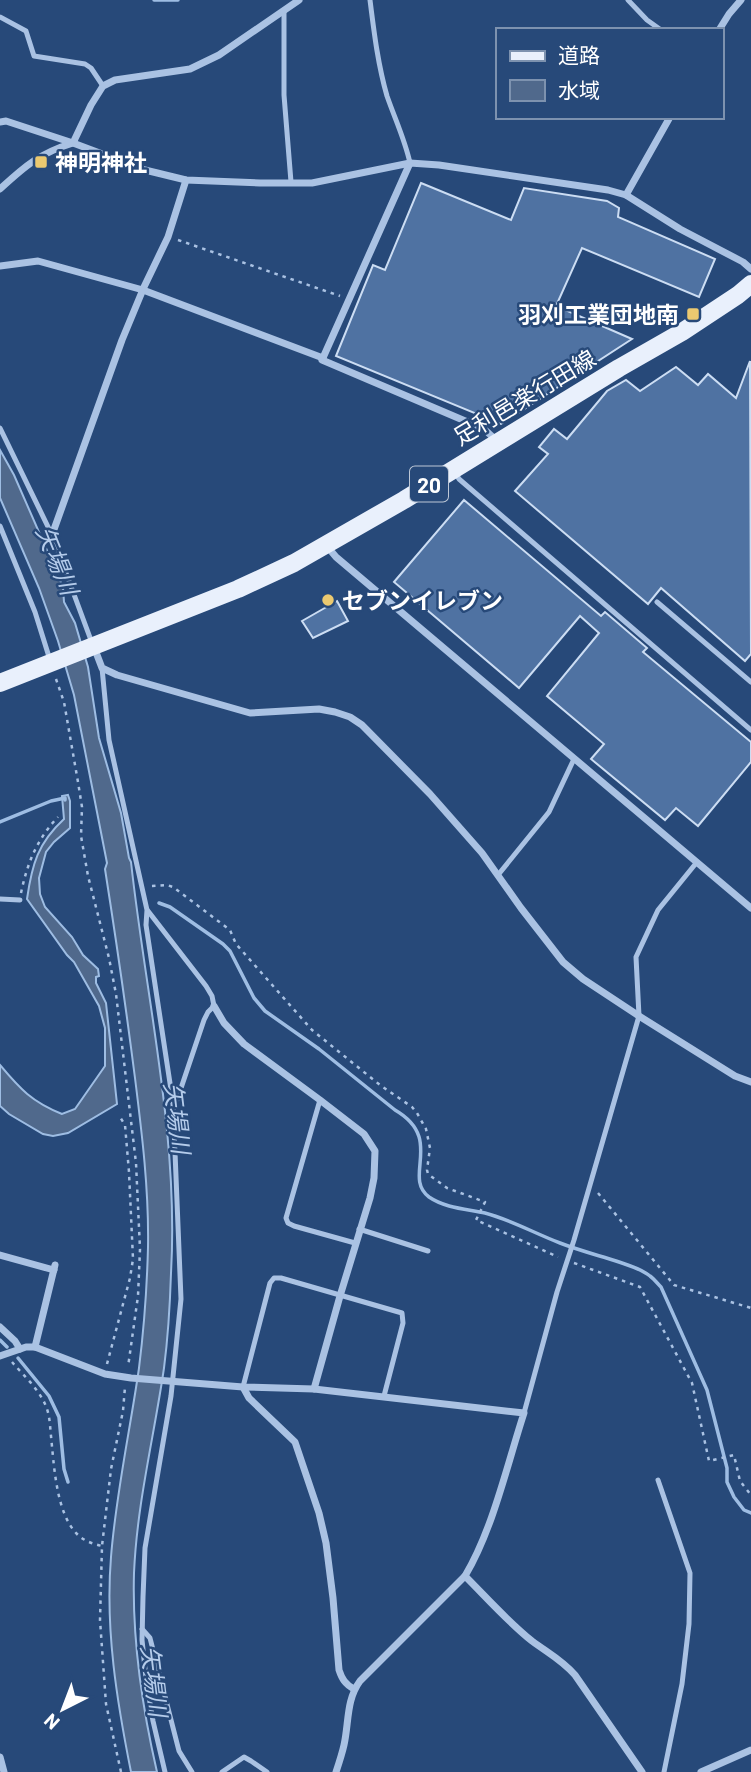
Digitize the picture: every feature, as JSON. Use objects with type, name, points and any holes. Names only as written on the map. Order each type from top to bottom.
[{"type":"main road","name":"足利邑楽行田線","points":[[91,647],[237,589],[326,545],[682,332],[751,284]]},
{"type":"main road","name":"20","points":[[0,683],[53,665],[91,647]]},
{"type":"street","points":[[0,189],[38,156],[73,143],[103,86],[115,79],[190,69],[219,55],[299,0]]},
{"type":"street","points":[[720,28],[741,0]]},
{"type":"street","points":[[626,195],[669,119]]},
{"type":"street","points":[[0,122],[6,121],[145,170],[186,180],[312,183],[410,163],[439,164],[608,190],[626,195],[751,269]]},
{"type":"street","points":[[323,358],[410,163]]},
{"type":"street","points":[[52,535],[122,340],[168,237],[186,180]]},
{"type":"street","points":[[0,266],[38,261],[143,290],[323,358],[322,360],[484,429],[498,442]]},
{"type":"street","points":[[326,545],[336,557],[751,908]]},
{"type":"street","points":[[91,647],[102,668],[117,675],[250,713],[319,709],[350,717],[362,725],[415,778],[482,853],[564,962],[583,979],[639,1016],[735,1076],[751,1082]]},
{"type":"street","points":[[214,1006],[224,1023],[244,1044],[363,1135],[375,1151],[370,1198],[314,1389]]},
{"type":"street","points":[[0,1255],[55,1268],[36,1347]]},
{"type":"street","points":[[0,1327],[20,1349]]},
{"type":"street","points":[[3,1355],[36,1347],[105,1374],[171,1382],[314,1389],[524,1413],[484,1537],[465,1576],[354,1689],[345,1744],[337,1772]]},
{"type":"street","points":[[243,1387],[249,1398],[295,1442],[319,1513],[326,1543],[339,1670],[346,1685],[354,1689]]},
{"type":"street","points":[[465,1576],[521,1632],[566,1664],[642,1772]]},
{"type":"street","points":[[701,1772],[751,1750]]},
{"type":"street","points":[[0,1757],[4,1772]]},
{"type":"lane","points":[[370,0],[387,95],[406,144],[410,163]]},
{"type":"lane","points":[[628,0],[658,28]]},
{"type":"lane","points":[[284,10],[284,95],[290,182]]},
{"type":"lane","points":[[0,17],[26,32],[34,56],[85,64],[91,68],[103,86]]},
{"type":"lane","points":[[0,428],[52,535],[91,647]]},
{"type":"lane","points":[[453,469],[459,479],[751,730]]},
{"type":"lane","points":[[0,526],[53,665]]},
{"type":"lane","points":[[657,603],[751,682]]},
{"type":"lane","points":[[102,668],[110,740],[148,910],[146,925],[173,1103],[181,1299],[145,1548],[142,1629],[146,1678],[165,1772]]},
{"type":"lane","points":[[498,875],[549,812],[574,760]]},
{"type":"lane","points":[[524,1413],[565,1257],[574,1240],[639,1016],[636,957],[657,909],[697,862]]},
{"type":"lane","points":[[0,899],[20,900]]},
{"type":"lane","points":[[148,910],[206,986],[214,1006],[204,1020],[177,1100],[173,1103]]},
{"type":"lane","points":[[320,1100],[286,1218],[294,1227],[355,1243]]},
{"type":"lane","points":[[359,1229],[428,1251]]},
{"type":"lane","points":[[243,1387],[270,1283],[274,1278],[281,1278],[402,1313],[403,1323],[384,1396]]},
{"type":"lane","points":[[658,1480],[690,1573],[689,1624],[682,1684],[664,1772]]},
{"type":"lane","points":[[142,1629],[150,1638],[179,1751],[192,1772]]},
{"type":"lane","points":[[222,1772],[243,1758],[251,1760],[267,1772]]},
{"type":"path","points":[[168,237],[349,299]]},
{"type":"path","points":[[53,665],[64,702],[82,807],[82,836],[88,876],[109,958],[127,1079],[136,1164],[140,1249],[138,1296],[123,1411],[111,1469],[102,1546],[100,1620],[106,1704],[121,1772]]},
{"type":"path","points":[[20,900],[25,872],[33,853],[40,838],[58,817]]},
{"type":"path","points":[[142,887],[173,887],[230,930],[236,944],[312,1030],[412,1107],[426,1129],[429,1140],[428,1174],[447,1188],[485,1202],[476,1220],[565,1257]]},
{"type":"path","points":[[105,1374],[133,1259],[125,1125],[120,1117]]},
{"type":"path","points":[[591,1177],[598,1194],[674,1285],[751,1308]]},
{"type":"path","points":[[574,1263],[640,1287],[692,1384],[709,1461],[734,1455],[740,1481],[751,1494]]},
{"type":"path","points":[[3,1355],[38,1392],[49,1414],[55,1469],[65,1514],[78,1534],[102,1546]]},
{"type":"water","points":[[0,450],[14,475],[63,587],[64,602],[75,623],[88,667],[99,738],[121,813],[131,862],[160,1067],[170,1170],[171,1285],[164,1368],[146,1470],[134,1573],[139,1673],[157,1772],[131,1772],[117,1692],[110,1611],[113,1533],[139,1368],[146,1292],[147,1204],[140,1120],[105,869],[107,863],[74,695],[39,588],[0,498]]},
{"type":"water","points":[[68,795],[70,828],[46,852],[39,878],[40,894],[45,907],[72,937],[83,955],[98,969],[96,983],[106,1003],[117,1104],[68,1133],[53,1136],[43,1134],[0,1106],[0,1065],[27,1094],[42,1105],[62,1114],[75,1109],[105,1066],[105,1028],[99,1006],[74,962],[27,899],[38,855],[48,837],[64,819],[62,796]]},
{"type":"building","points":[[421,183],[511,220],[524,188],[607,201],[619,208],[618,217],[715,259],[699,297],[582,248],[556,306],[632,339],[501,424],[336,356],[373,265],[385,270]]},
{"type":"building","points":[[750,361],[751,654],[745,661],[661,588],[648,604],[515,491],[548,454],[539,447],[554,429],[567,439],[607,391],[626,380],[640,391],[676,367],[698,385],[708,374],[736,398]]},
{"type":"building","points":[[464,500],[601,616],[605,612],[647,648],[643,652],[751,742],[751,762],[698,826],[676,808],[665,820],[591,759],[604,744],[547,696],[599,633],[580,616],[519,688],[394,582]]},
{"type":"building","points":[[337,601],[348,621],[313,638],[302,621]]},
{"type":"waterway","points":[[154,0],[178,0]]},
{"type":"waterway","points":[[0,822],[51,801],[65,800]]},
{"type":"waterway","points":[[159,903],[170,907],[230,951],[254,998],[265,1011],[319,1049],[410,1121],[418,1133],[421,1145],[419,1179],[422,1189],[429,1197],[449,1206],[503,1219],[567,1246],[633,1267],[646,1273],[661,1287],[707,1390],[727,1468],[727,1482],[744,1510],[751,1513]]},
{"type":"waterway","points":[[0,1340],[7,1347]]},
{"type":"waterway","points":[[18,1358],[49,1396],[59,1417],[64,1469],[68,1482]]},
{"type":"place","name":"神明神社","points":[[41,162]]},
{"type":"place","name":"羽刈工業団地南","points":[[693,314]]},
{"type":"place","name":"セブンイレブン","points":[[328,600]]},
{"type":"water label","name":"矢場川","points":[[58,560]]},
{"type":"water label","name":"矢場川","points":[[178,1118]]},
{"type":"water label","name":"矢場川","points":[[155,1681]]}]
